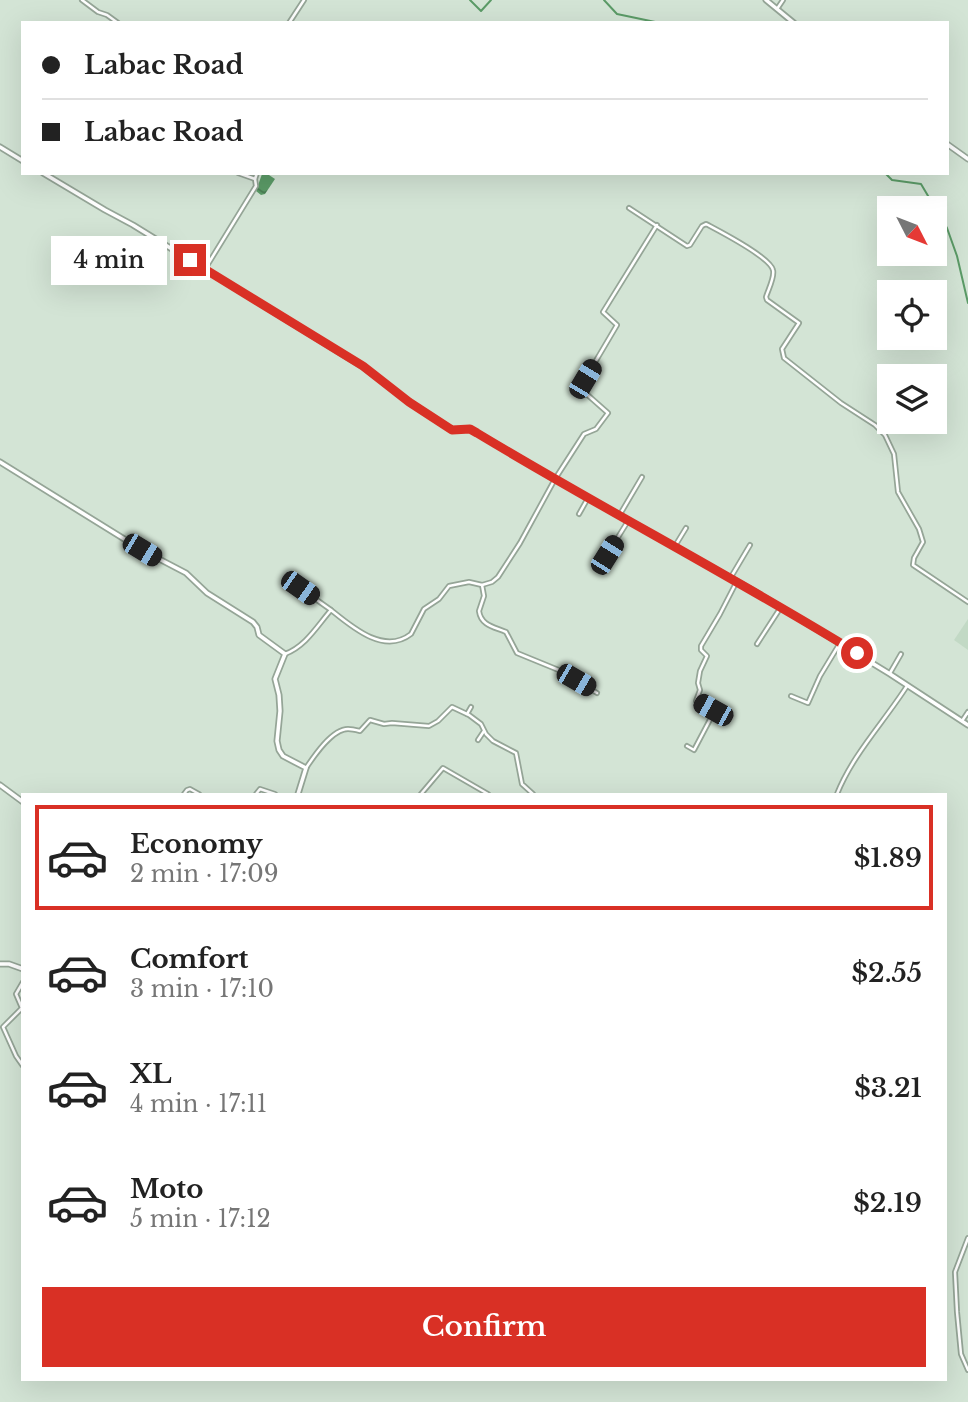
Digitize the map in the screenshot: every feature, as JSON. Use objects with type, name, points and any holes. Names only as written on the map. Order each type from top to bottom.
[{"type":"street","points":[[82,0],[115,21]]},
{"type":"street","points":[[290,21],[304,0]]},
{"type":"street","points":[[766,0],[792,21]]},
{"type":"street","points":[[777,9],[783,0]]},
{"type":"street","points":[[949,145],[968,159]]},
{"type":"street","points":[[0,147],[21,160]]},
{"type":"street","points":[[46,175],[363,366],[409,402],[452,430],[474,431],[737,581],[908,685],[968,725]]},
{"type":"street","points":[[244,175],[255,179]]},
{"type":"street","points":[[205,269],[256,186],[256,175]]},
{"type":"street","points":[[629,208],[687,246],[703,224],[706,224],[756,253],[772,268],[774,271],[767,300],[799,323],[782,349],[783,358],[885,435],[894,454],[898,492],[919,529],[923,542],[913,565],[968,602]]},
{"type":"street","points":[[300,588],[368,637],[380,640],[410,635],[424,609],[439,599],[449,586],[469,582],[482,585],[492,582],[520,543],[555,479],[584,434],[596,429],[608,412],[580,386],[617,325],[603,312],[657,225]]},
{"type":"street","points":[[0,462],[142,550],[186,573],[207,593],[255,623],[259,635],[285,654]]},
{"type":"street","points":[[619,516],[642,477]]},
{"type":"street","points":[[579,514],[588,498]]},
{"type":"street","points":[[607,555],[628,521]]},
{"type":"street","points":[[675,547],[685,528]]},
{"type":"street","points":[[731,578],[750,545]]},
{"type":"street","points":[[687,746],[694,750],[714,712],[696,701],[700,690],[700,671],[707,656],[701,646],[737,581]]},
{"type":"street","points":[[482,585],[484,596],[479,611],[483,621],[506,632],[517,653],[561,671],[597,693]]},
{"type":"street","points":[[758,644],[781,607]]},
{"type":"street","points":[[306,768],[279,750],[277,741],[280,711],[275,678],[285,654],[302,645],[331,610]]},
{"type":"street","points":[[791,696],[808,703],[820,676],[840,643]]},
{"type":"street","points":[[890,674],[901,654]]},
{"type":"street","points":[[837,793],[857,758],[908,685]]},
{"type":"street","points":[[298,793],[306,768],[318,749],[345,729],[360,731],[370,720],[384,724],[429,726],[452,707],[481,724],[493,741],[516,753],[521,780],[532,793]]},
{"type":"street","points":[[467,714],[471,707]]},
{"type":"street","points":[[962,721],[968,712]]},
{"type":"street","points":[[478,740],[484,731]]},
{"type":"street","points":[[422,793],[443,768],[486,793]]},
{"type":"street","points":[[0,785],[21,801]]},
{"type":"street","points":[[257,793],[260,789],[272,793]]},
{"type":"street","points":[[0,964],[21,968]]},
{"type":"street","points":[[21,985],[16,994],[21,1006]]},
{"type":"street","points":[[21,1009],[3,1029],[21,1063]]},
{"type":"street","points":[[968,1238],[955,1272],[961,1354],[968,1370]]},
{"type":"shaded area","points":[[968,619],[968,650],[954,640]]},
{"type":"water","points":[[262,175],[269,175],[275,179],[265,194],[261,195],[256,191]]},
{"type":"waterway","points":[[470,0],[481,11],[491,0]]},
{"type":"waterway","points":[[604,0],[617,14],[650,21]]},
{"type":"waterway","points":[[887,175],[892,180],[921,184],[947,228],[968,303]]},
{"type":"route","points":[[190,260],[363,366],[409,402],[452,430],[470,429],[656,537],[717,569],[857,653]]}]
